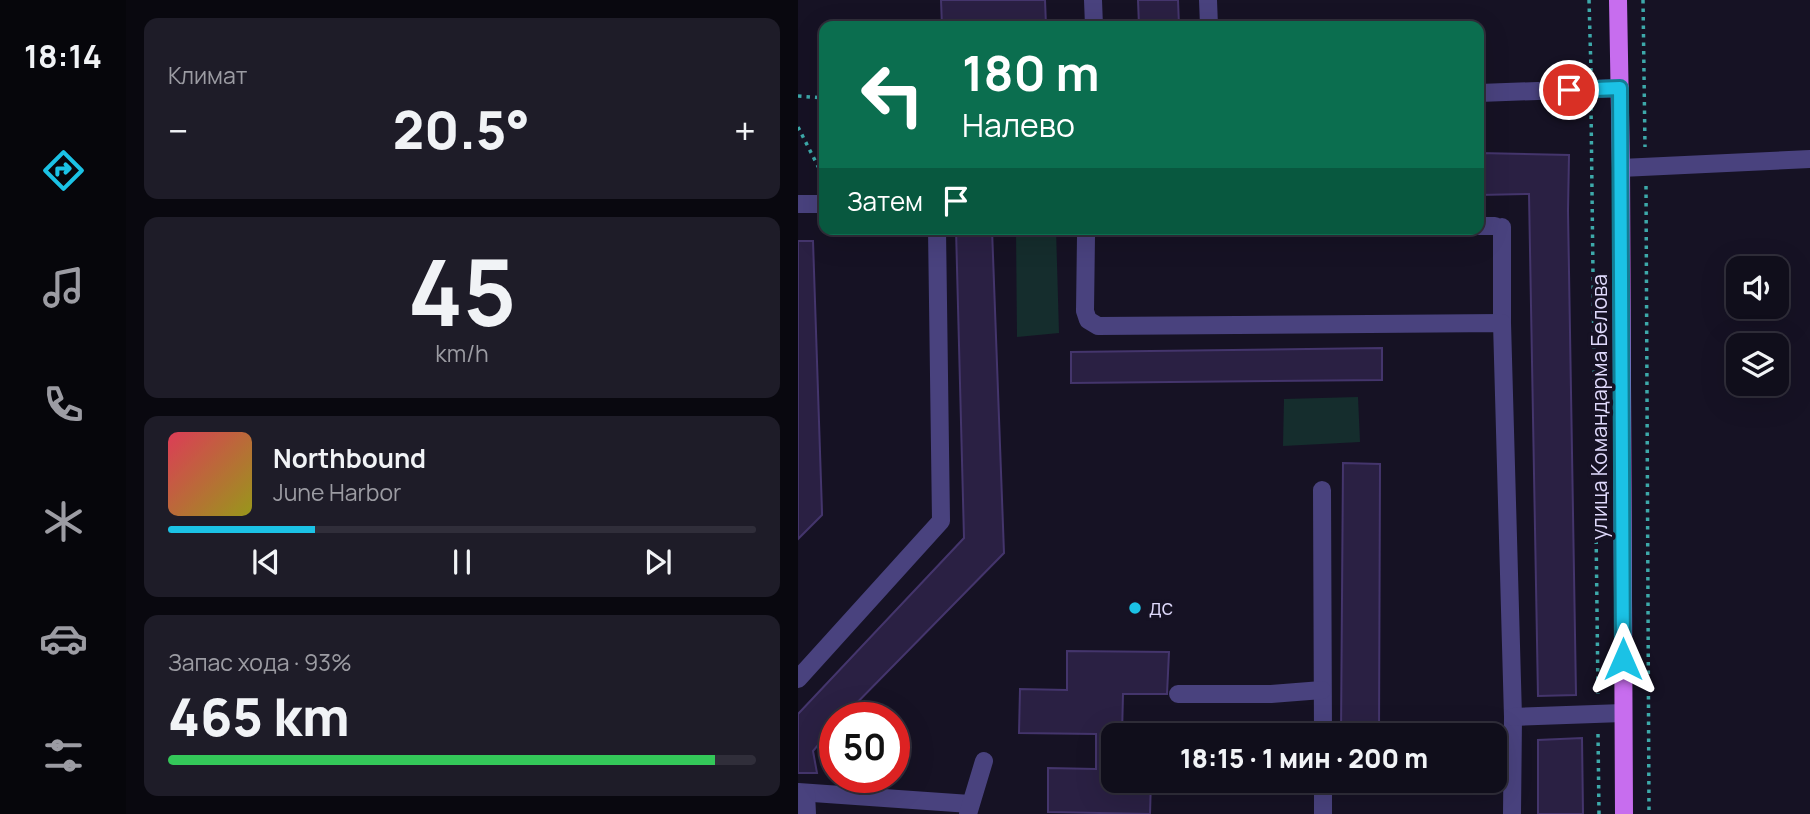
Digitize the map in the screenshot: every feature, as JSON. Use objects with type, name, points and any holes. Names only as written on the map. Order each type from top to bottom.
[{"type":"main road","name":"улица Командарма Белова","points":[[1618,0],[1624,814]]},
{"type":"lane","points":[[1093,0],[1094,21]]},
{"type":"lane","points":[[1209,0],[1209,21]]},
{"type":"lane","points":[[1484,93],[1620,88]]},
{"type":"lane","points":[[1621,168],[1810,159]]},
{"type":"lane","points":[[798,204],[819,204]]},
{"type":"lane","points":[[1492,226],[1502,323],[1513,717],[1512,814]]},
{"type":"lane","points":[[798,680],[941,521],[937,235]]},
{"type":"lane","points":[[1086,235],[1085,311],[1088,320],[1098,326],[1502,323]]},
{"type":"lane","points":[[1322,490],[1323,723]]},
{"type":"lane","points":[[1178,694],[1271,694],[1322,690]]},
{"type":"lane","points":[[1513,717],[1623,713]]},
{"type":"lane","points":[[807,814],[802,793],[969,809],[984,761]]},
{"type":"lane","points":[[1323,793],[1323,814]]},
{"type":"path","points":[[1590,0],[1599,814]]},
{"type":"path","points":[[1643,0],[1649,814]]},
{"type":"path","points":[[798,96],[819,98]]},
{"type":"path","points":[[798,127],[819,168]]},
{"type":"green space","points":[[1016,235],[1056,235],[1059,333],[1017,337]]},
{"type":"green space","points":[[1358,397],[1360,442],[1283,446],[1284,399]]},
{"type":"building","points":[[941,0],[1045,0],[1046,21],[942,21]]},
{"type":"building","points":[[1138,0],[1178,0],[1179,21],[1139,21]]},
{"type":"building","points":[[1484,153],[1569,155],[1576,695],[1538,696],[1529,194],[1484,195]]},
{"type":"building","points":[[956,235],[992,235],[1004,553],[858,702],[819,702],[819,744],[813,751],[817,773],[798,773],[798,714],[964,538]]},
{"type":"building","points":[[798,241],[813,241],[822,515],[798,539]]},
{"type":"building","points":[[1382,348],[1382,380],[1071,383],[1071,352]]},
{"type":"building","points":[[1343,463],[1380,464],[1379,723],[1341,723]]},
{"type":"building","points":[[1067,651],[1169,652],[1167,694],[1123,694],[1122,723],[1101,723],[1101,793],[1151,793],[1150,814],[1048,812],[1048,768],[1096,769],[1096,734],[1019,733],[1020,689],[1067,690]]},
{"type":"building","points":[[1582,738],[1583,814],[1538,814],[1538,740]]},
{"type":"place","name":"дс","points":[[1135,608]]},
{"type":"route","points":[[1569,90],[1620,88],[1623,659]]}]
